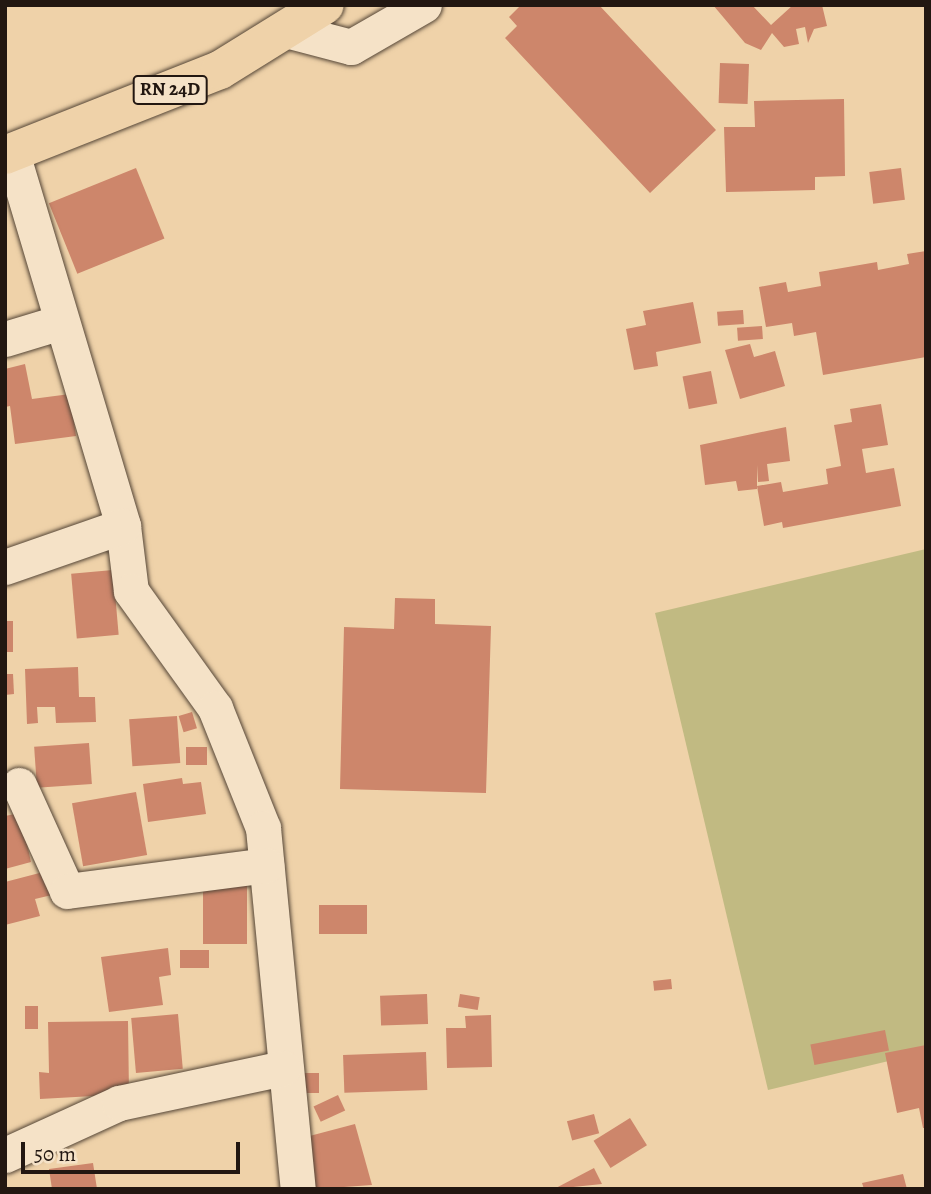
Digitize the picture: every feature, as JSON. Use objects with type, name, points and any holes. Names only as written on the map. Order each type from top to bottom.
[{"type":"main road","name":"RN 24D","points":[[8,154],[219,70],[290,31],[325,5]]},
{"type":"street","points":[[290,31],[351,47],[424,5]]},
{"type":"street","points":[[8,154],[58,323],[123,526],[131,591],[215,708],[263,828],[284,1068],[298,1189]]},
{"type":"street","points":[[5,338],[58,323]]},
{"type":"street","points":[[5,567],[123,526]]},
{"type":"street","points":[[19,785],[67,891],[266,865]]},
{"type":"street","points":[[5,1155],[119,1103],[284,1068]]},
{"type":"shaded area","points":[[926,549],[926,1052],[768,1090],[655,613]]},
{"type":"building","points":[[521,5],[599,5],[716,130],[650,193],[505,38],[517,26],[509,17]]},
{"type":"building","points":[[713,5],[752,5],[771,25],[793,5],[822,5],[827,26],[814,29],[808,43],[805,27],[796,29],[799,44],[784,47],[772,33],[761,50],[745,43]]},
{"type":"building","points":[[720,63],[749,64],[748,104],[719,103]]},
{"type":"building","points":[[844,99],[845,176],[815,177],[815,190],[726,192],[724,127],[755,127],[754,101]]},
{"type":"building","points":[[136,168],[164,238],[77,274],[49,203]]},
{"type":"building","points":[[901,168],[905,200],[873,204],[869,172]]},
{"type":"building","points":[[926,251],[926,357],[823,375],[816,332],[794,336],[792,323],[766,327],[759,287],[786,282],[788,292],[821,286],[819,272],[877,262],[878,270],[909,264],[907,254]]},
{"type":"building","points":[[693,302],[701,343],[656,352],[658,366],[634,370],[626,329],[646,325],[643,311]]},
{"type":"building","points":[[743,310],[744,324],[718,326],[717,312]]},
{"type":"building","points":[[762,326],[763,339],[738,341],[737,328]]},
{"type":"building","points":[[750,344],[754,357],[775,351],[785,386],[740,399],[725,350]]},
{"type":"building","points":[[25,364],[32,399],[70,394],[76,436],[15,444],[10,406],[5,407],[5,369]]},
{"type":"building","points":[[711,371],[717,403],[689,409],[683,377]]},
{"type":"building","points":[[881,404],[888,445],[862,449],[866,473],[894,468],[901,506],[783,528],[782,522],[764,526],[757,486],[781,482],[783,492],[828,484],[826,469],[841,466],[834,425],[852,422],[850,409]]},
{"type":"building","points":[[786,427],[790,461],[767,464],[769,481],[758,482],[757,465],[757,489],[738,491],[736,481],[705,485],[700,445]]},
{"type":"building","points":[[113,570],[119,635],[77,638],[71,574]]},
{"type":"building","points":[[395,598],[435,599],[435,624],[491,626],[486,793],[340,789],[344,627],[394,629]]},
{"type":"building","points":[[5,621],[13,621],[13,652],[5,652]]},
{"type":"building","points":[[78,667],[79,697],[95,697],[96,722],[56,723],[55,707],[37,707],[38,723],[27,724],[25,669]]},
{"type":"building","points":[[5,674],[13,674],[14,694],[5,695]]},
{"type":"building","points":[[192,712],[197,728],[184,732],[179,716]]},
{"type":"building","points":[[177,716],[180,763],[132,766],[129,719]]},
{"type":"building","points":[[89,743],[92,784],[37,788],[34,747]]},
{"type":"building","points":[[186,747],[207,747],[207,765],[186,765]]},
{"type":"building","points":[[182,778],[183,784],[201,782],[206,814],[148,822],[143,784]]},
{"type":"building","points":[[136,792],[147,855],[83,866],[72,803]]},
{"type":"building","points":[[20,813],[31,862],[5,869],[5,816]]},
{"type":"building","points":[[51,870],[56,894],[35,899],[40,916],[5,925],[5,882]]},
{"type":"building","points":[[203,884],[247,884],[247,944],[203,944]]},
{"type":"building","points":[[319,905],[367,905],[367,934],[319,934]]},
{"type":"building","points":[[168,948],[171,975],[159,977],[163,1005],[109,1012],[101,957]]},
{"type":"building","points":[[180,950],[209,950],[209,968],[180,968]]},
{"type":"building","points":[[671,979],[672,989],[654,991],[653,981]]},
{"type":"building","points":[[427,994],[428,1024],[381,1026],[380,996]]},
{"type":"building","points":[[460,994],[480,997],[478,1010],[458,1007]]},
{"type":"building","points":[[25,1006],[38,1006],[38,1029],[25,1029]]},
{"type":"building","points":[[178,1014],[183,1069],[136,1073],[131,1018]]},
{"type":"building","points":[[491,1015],[492,1067],[447,1068],[446,1028],[466,1028],[465,1016]]},
{"type":"building","points":[[128,1021],[129,1094],[40,1099],[39,1072],[49,1073],[48,1022]]},
{"type":"building","points":[[885,1030],[889,1051],[814,1065],[810,1045]]},
{"type":"building","points":[[926,1045],[926,1128],[923,1128],[919,1108],[897,1113],[885,1053]]},
{"type":"building","points":[[426,1052],[427,1090],[344,1093],[343,1055]]},
{"type":"building","points":[[300,1073],[319,1073],[319,1093],[300,1093]]},
{"type":"building","points":[[338,1095],[345,1110],[321,1122],[314,1106]]},
{"type":"building","points":[[594,1114],[599,1133],[572,1141],[567,1121]]},
{"type":"building","points":[[630,1118],[647,1145],[610,1168],[594,1141]]},
{"type":"building","points":[[355,1124],[372,1185],[316,1189],[302,1138]]},
{"type":"building","points":[[93,1163],[97,1189],[52,1189],[49,1169]]},
{"type":"building","points":[[594,1168],[602,1184],[554,1189]]},
{"type":"building","points":[[903,1174],[907,1189],[864,1189],[862,1183]]}]
